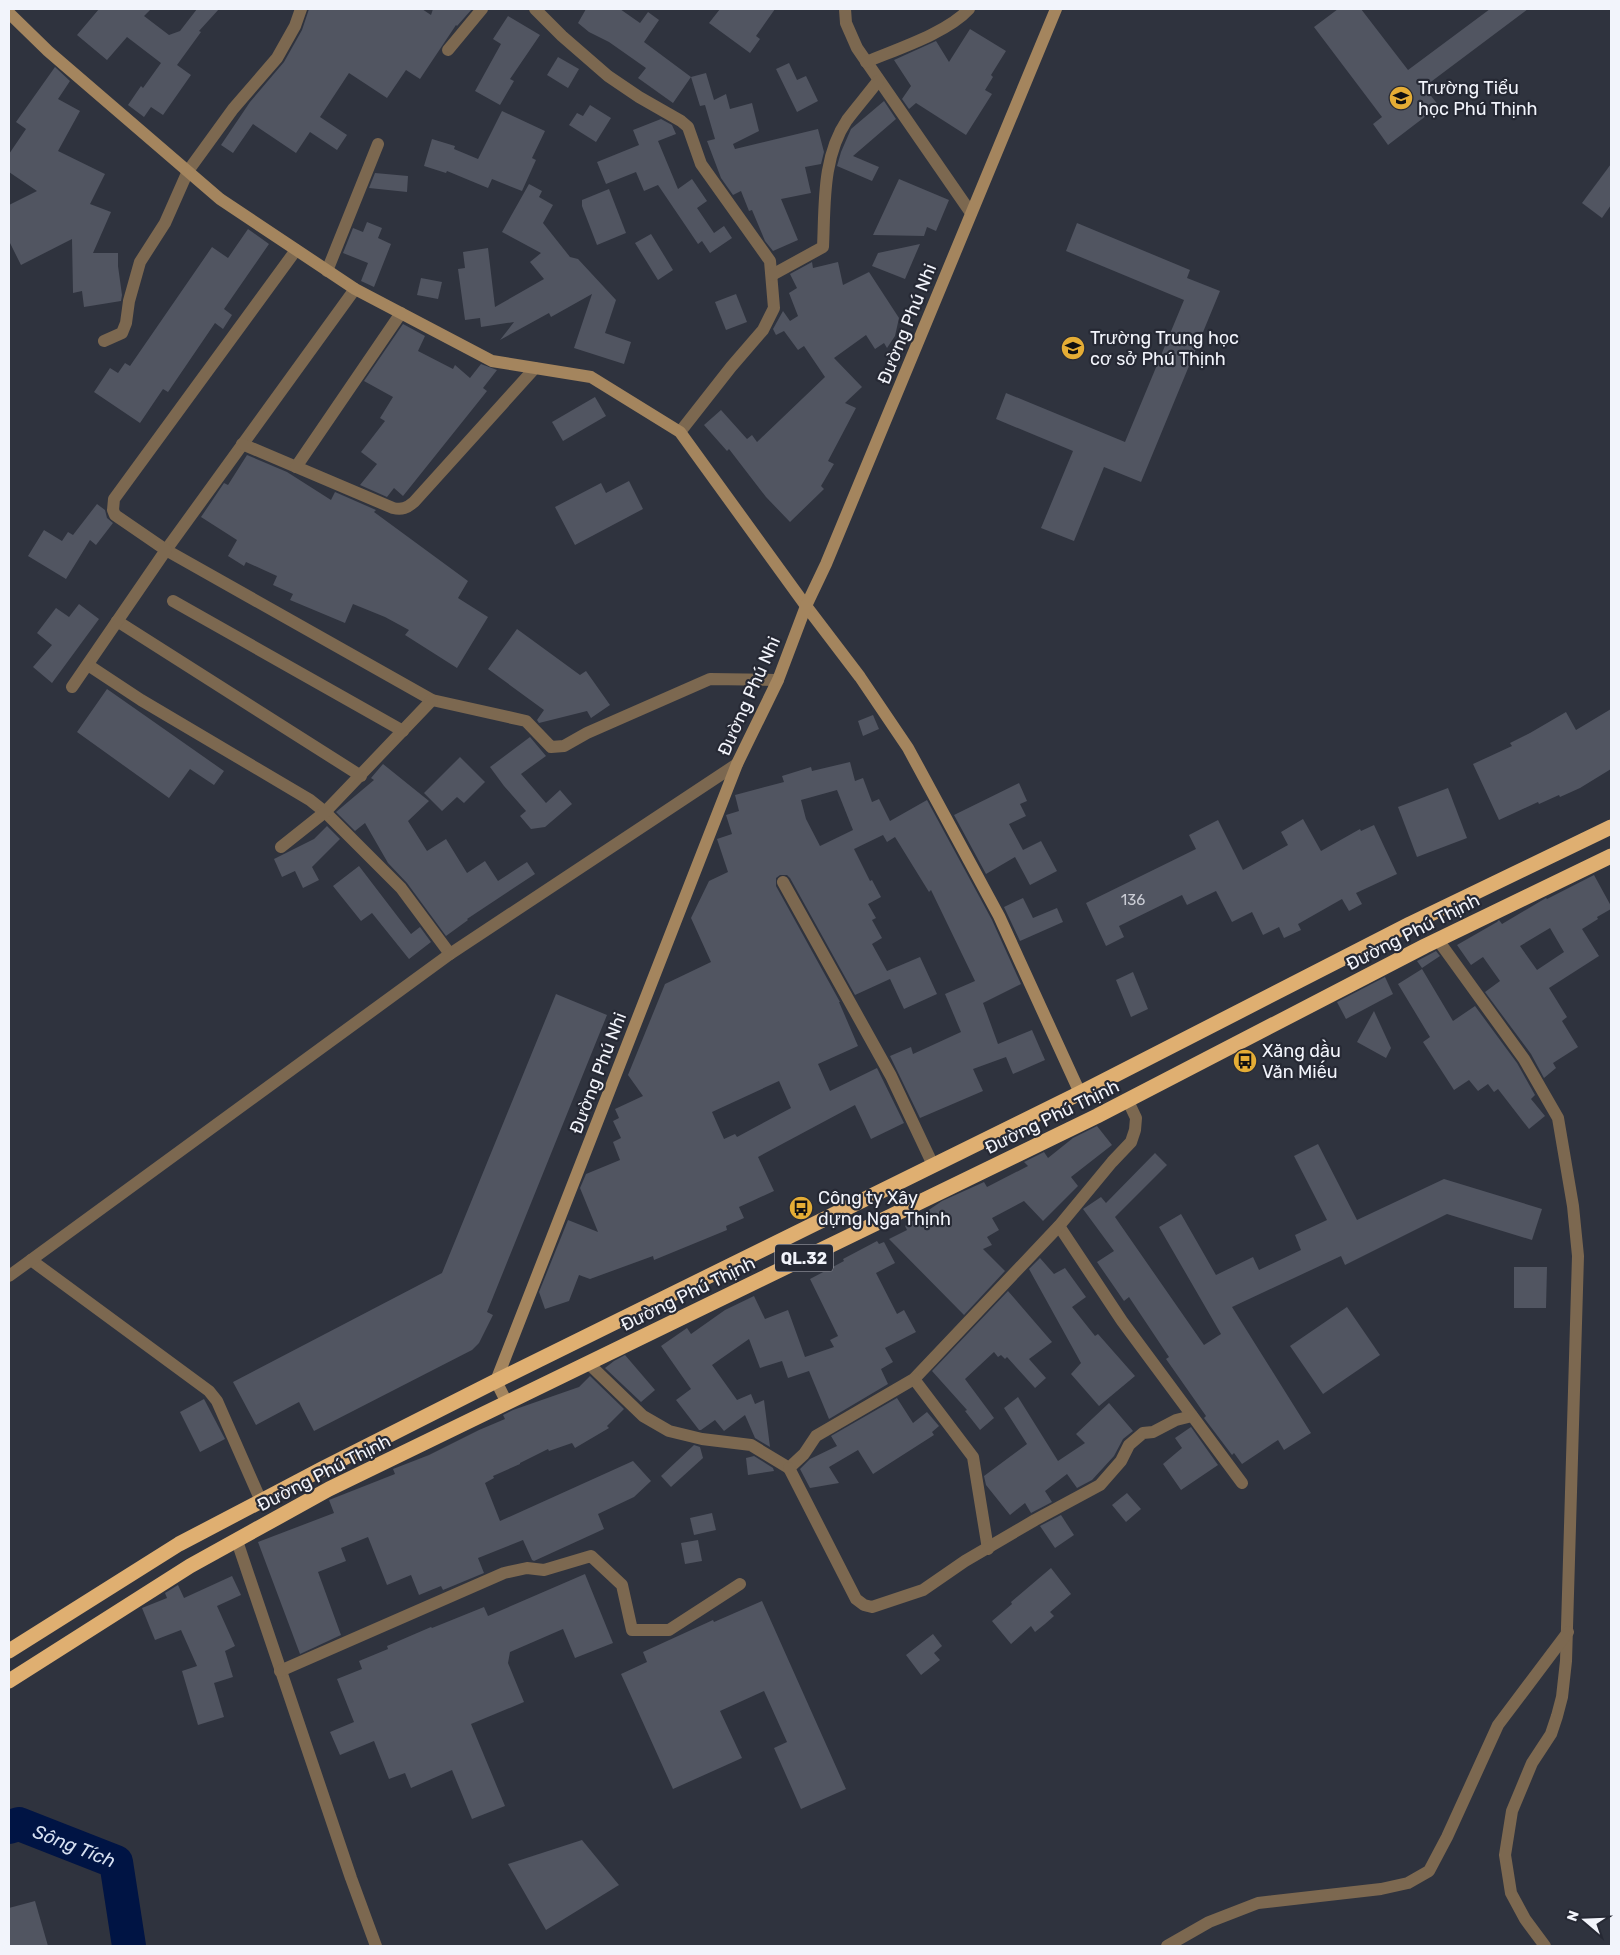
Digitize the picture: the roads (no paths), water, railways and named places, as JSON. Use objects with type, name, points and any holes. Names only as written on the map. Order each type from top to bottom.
[{"type":"highway","name":"Đường Phú Thịnh","points":[[9,1651],[179,1544],[261,1501],[496,1381],[1080,1093],[1410,924],[1611,826]]},
{"type":"highway","name":"Đường Phú Thịnh","points":[[9,1681],[190,1566],[329,1489],[1128,1100],[1438,940],[1611,856]]},
{"type":"street","points":[[104,341],[122,333],[140,262],[165,223],[188,171],[233,109],[276,58],[295,26],[301,9]]},
{"type":"street","points":[[448,50],[482,9]]},
{"type":"street","points":[[534,9],[608,76],[639,97],[681,120],[688,127],[700,164],[770,261],[774,308],[763,330],[680,432]]},
{"type":"street","points":[[845,9],[846,23],[850,35],[866,62],[971,213]]},
{"type":"street","points":[[866,62],[940,30],[961,18],[969,9]]},
{"type":"street","name":"Đường Phú Nhi","points":[[496,1381],[737,764],[778,680],[806,606],[826,564],[1056,9]]},
{"type":"street","points":[[9,13],[48,51],[220,199],[354,289],[492,361],[591,377],[680,432],[806,606],[860,676],[908,748],[999,916],[1080,1093]]},
{"type":"street","points":[[772,275],[824,247],[826,185],[831,155],[846,122],[878,81]]},
{"type":"street","points":[[327,271],[378,144]]},
{"type":"street","points":[[296,250],[114,499],[113,510],[115,515],[166,550],[432,700],[526,721],[551,747],[564,746],[587,733],[710,679],[778,680]]},
{"type":"street","points":[[72,687],[166,550],[354,289]]},
{"type":"street","points":[[296,467],[400,313]]},
{"type":"street","points":[[242,444],[392,508],[408,508],[535,368]]},
{"type":"street","points":[[173,600],[403,731]]},
{"type":"street","points":[[117,621],[361,776]]},
{"type":"street","points":[[88,665],[141,700],[310,800],[325,812],[401,888],[450,954]]},
{"type":"street","points":[[281,848],[325,812],[432,700]]},
{"type":"street","points":[[9,1276],[450,954],[737,764]]},
{"type":"street","points":[[783,882],[891,1076],[933,1165]]},
{"type":"street","points":[[1438,940],[1524,1059],[1558,1118],[1574,1206],[1578,1256],[1568,1632],[1562,1697],[1551,1734],[1532,1763],[1512,1811],[1505,1856],[1511,1893],[1525,1918],[1545,1946]]},
{"type":"street","points":[[789,1468],[804,1454],[816,1436],[914,1379],[1059,1226],[1131,1142],[1136,1118],[1128,1100]]},
{"type":"street","points":[[1059,1226],[1122,1321],[1242,1483]]},
{"type":"street","points":[[31,1260],[210,1391],[217,1401],[261,1501]]},
{"type":"street","points":[[588,1363],[643,1416],[669,1431],[702,1439],[751,1445],[789,1468],[856,1599],[868,1608],[923,1590],[965,1561],[1035,1520],[1100,1486],[1121,1461],[1129,1445],[1143,1433],[1153,1432],[1176,1420],[1192,1416]]},
{"type":"street","points":[[914,1379],[973,1457],[988,1548]]},
{"type":"street","points":[[496,1381],[507,1403]]},
{"type":"street","points":[[237,1540],[280,1671],[376,1946]]},
{"type":"street","points":[[280,1671],[504,1573],[527,1568],[544,1570],[591,1556],[622,1585],[632,1630],[669,1630],[740,1584]]},
{"type":"street","points":[[1167,1946],[1209,1922],[1258,1903],[1381,1889],[1408,1883],[1429,1871],[1447,1837],[1498,1724],[1568,1632]]},
{"type":"waterway","name":"Sông Tích","points":[[9,1827],[19,1824],[116,1862],[129,1946]]},
{"type":"place","name":"Trường Tiểu học Phú Thịnh","points":[[1401,98]]},
{"type":"place","name":"Trường Trung học cơ sở Phú Thịnh","points":[[1073,348]]},
{"type":"place","name":"Xăng dầu Văn Miếu","points":[[1245,1061]]},
{"type":"place","name":"Công ty Xây dựng Nga Thịnh","points":[[801,1208]]}]
